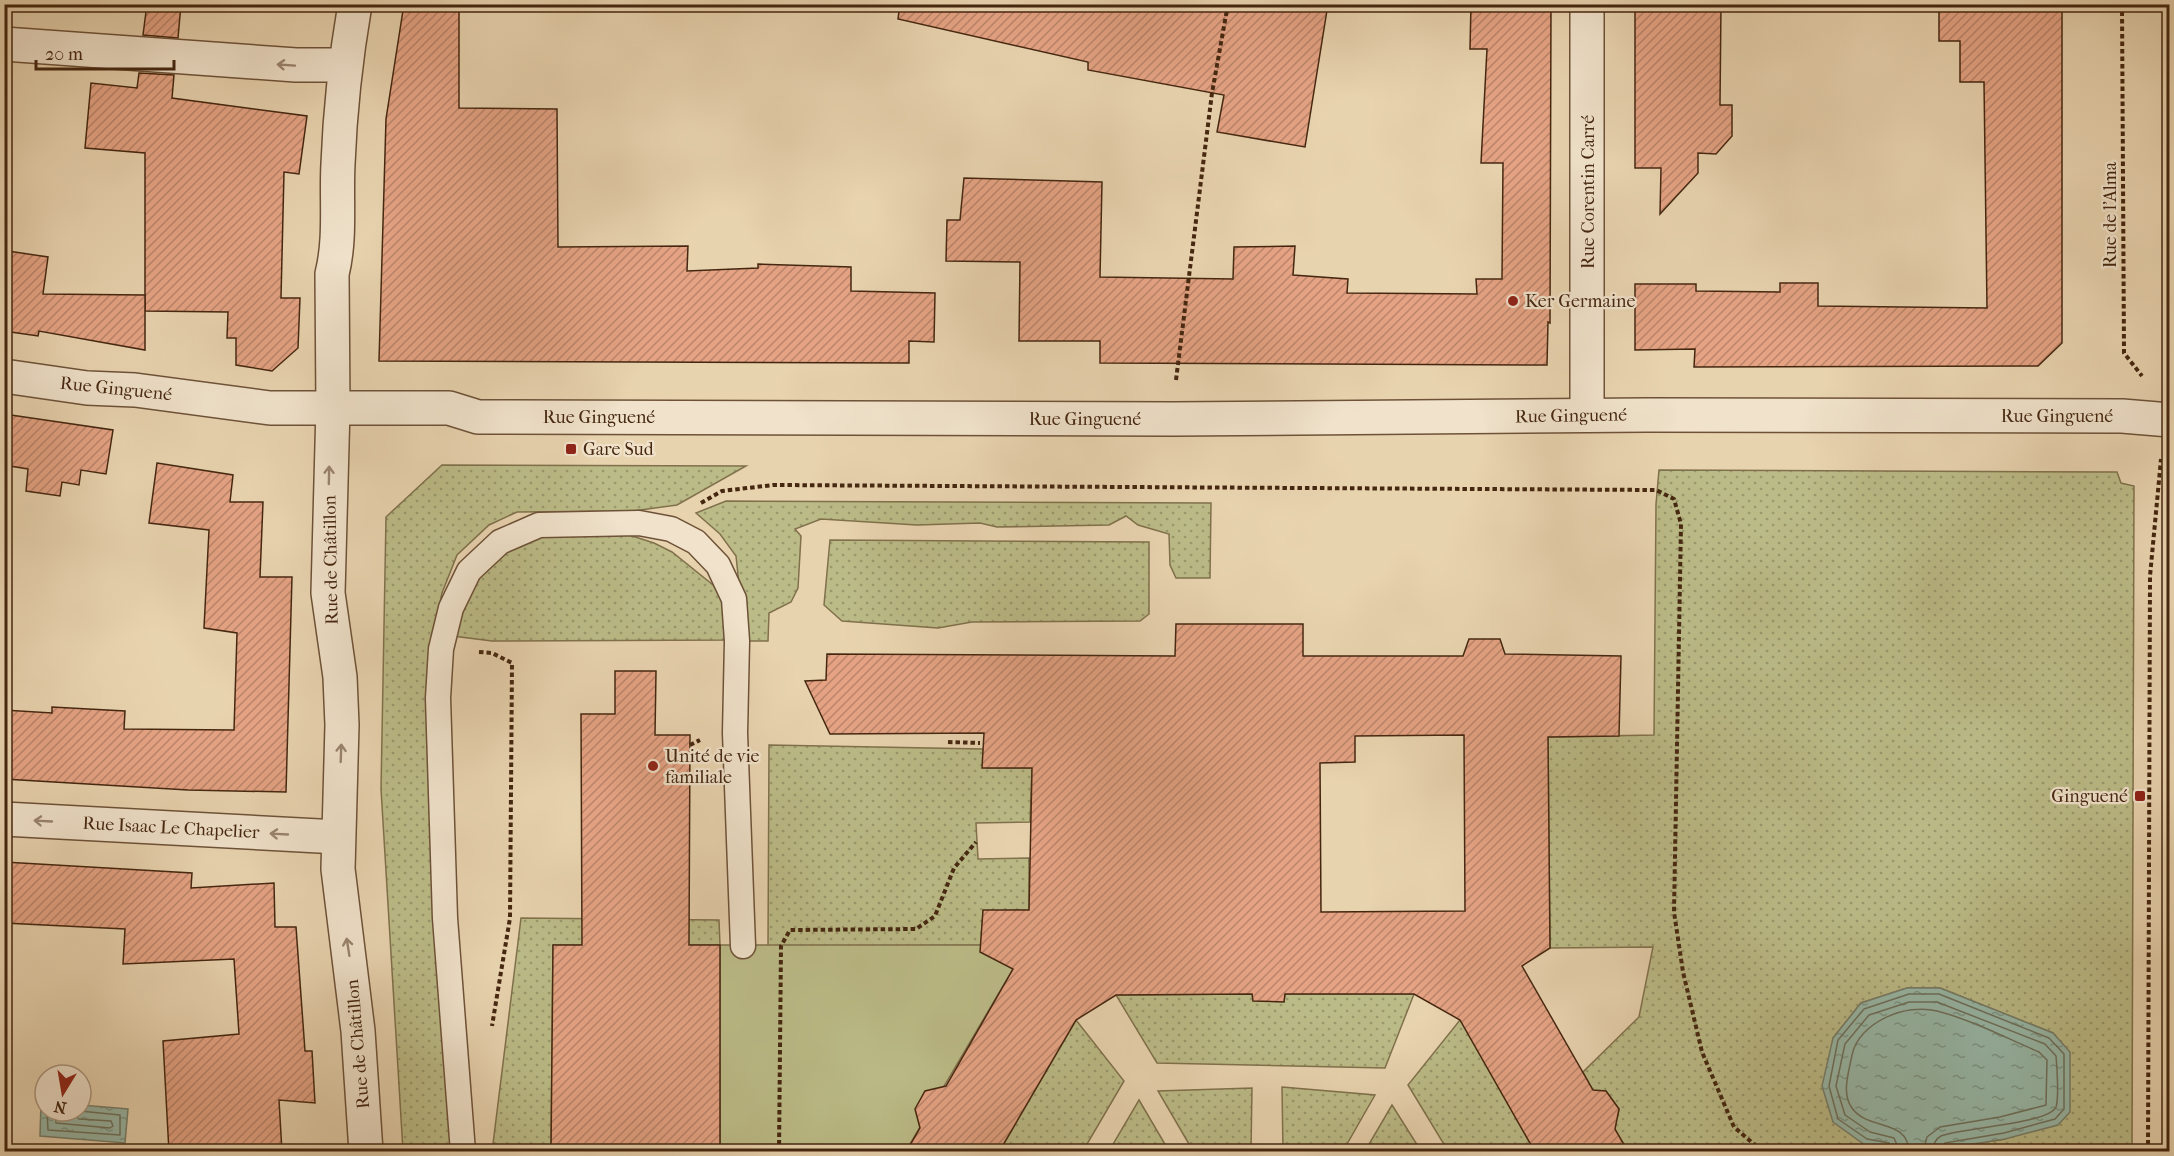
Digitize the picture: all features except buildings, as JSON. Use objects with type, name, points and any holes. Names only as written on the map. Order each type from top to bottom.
[{"type":"street","name":"Rue de Châtillon","points":[[355,4],[344,65],[338,164],[336,256],[332,274],[333,408],[328,593],[340,677],[342,725],[338,837],[341,902],[358,1031],[366,1152]]},
{"type":"street","name":"Rue Corentin Carré","points":[[1587,4],[1587,416]]},
{"type":"street","points":[[4,44],[296,66],[344,65]]},
{"type":"street","name":"Rue Ginguené","points":[[4,376],[87,388],[135,390],[270,408],[449,408],[478,417],[1174,419],[2122,416],[2169,420]]},
{"type":"street","name":"Rue Isaac Le Chapelier","points":[[4,819],[338,837]]},
{"type":"lane","points":[[463,1152],[445,918],[438,698],[441,649],[451,608],[469,571],[500,542],[539,525],[639,523],[671,529],[696,542],[718,565],[734,599],[743,946]]},
{"type":"path","points":[[1174,419],[1179,342],[1212,93],[1228,4]]},
{"type":"path","name":"Rue de l'Alma","points":[[2122,4],[2124,353],[2144,378]]},
{"type":"path","points":[[2148,1152],[2150,576],[2161,457]]},
{"type":"path","points":[[671,529],[688,510],[722,491],[773,485],[1656,490],[1674,500],[1681,524],[1674,912],[1683,972],[1702,1052],[1734,1127],[1763,1152]]},
{"type":"path","points":[[441,649],[492,653],[512,663],[510,918],[491,1035]]},
{"type":"path","points":[[948,742],[980,742]]},
{"type":"path","points":[[778,1152],[781,946],[790,930],[915,929],[935,916],[954,867],[976,842]]},
{"type":"green space","points":[[442,465],[746,466],[677,505],[633,511],[517,512],[489,525],[457,555],[442,593],[435,632],[454,1151],[403,1151],[381,789],[386,517]]},
{"type":"green space","points":[[1659,470],[2117,472],[2121,483],[2134,486],[2132,1151],[1929,1151],[2005,1139],[2053,1033],[1940,988],[1907,988],[1861,1003],[1833,1038],[1865,1145],[1904,1151],[1628,1151],[1610,1121],[1618,1116],[1619,1109],[1606,1091],[1595,1094],[1583,1072],[1639,1017],[1653,947],[1550,948],[1548,737],[1654,735],[1656,504]]},
{"type":"green space","points":[[726,501],[1211,503],[1210,578],[1176,578],[1170,565],[1169,534],[1138,525],[1126,516],[1109,525],[997,527],[980,523],[917,525],[821,519],[795,529],[801,536],[798,588],[791,602],[769,613],[768,641],[745,641],[736,556],[720,534],[696,513]]},
{"type":"green space","points":[[620,532],[654,543],[672,552],[718,589],[726,602],[728,640],[492,641],[453,636],[467,589],[496,556],[534,536]]},
{"type":"green space","points":[[830,540],[1149,542],[1149,614],[1140,621],[972,622],[938,628],[842,621],[824,605]]},
{"type":"green space","points":[[769,745],[983,749],[986,768],[1032,768],[1030,822],[976,823],[978,859],[1029,858],[1029,910],[983,911],[981,945],[768,947]]},
{"type":"green space","points":[[521,918],[719,920],[720,945],[553,945],[551,1151],[492,1152]]},
{"type":"green space","points":[[720,945],[981,945],[1013,969],[906,1151],[720,1152]]},
{"type":"green space","points":[[1252,994],[1284,1001],[1285,994],[1414,994],[1385,1068],[1157,1063],[1116,995]]},
{"type":"green space","points":[[1076,1020],[1124,1081],[1083,1151],[999,1152]]},
{"type":"green space","points":[[1460,1020],[1535,1151],[1448,1151],[1408,1085]]},
{"type":"green space","points":[[1282,1087],[1375,1095],[1343,1151],[1283,1151]]},
{"type":"green space","points":[[1252,1088],[1251,1152],[1193,1151],[1158,1091]]},
{"type":"green space","points":[[1139,1100],[1169,1151],[1109,1151]]},
{"type":"green space","points":[[1392,1105],[1421,1151],[1365,1151]]},
{"type":"water","points":[[1907,988],[1940,988],[2053,1033],[2070,1052],[2070,1112],[2058,1125],[2005,1139],[1929,1151],[1904,1151],[1865,1145],[1833,1122],[1822,1086],[1833,1038],[1861,1003]]},
{"type":"water","points":[[93,1106],[128,1109],[125,1143],[40,1136],[40,1123],[93,1123]]},
{"type":"place","name":"Ker Germaine","points":[[1513,301]]},
{"type":"place","name":"Gare Sud","points":[[571,449]]},
{"type":"place","name":"Unité de vie familiale","points":[[653,766]]},
{"type":"place","name":"Ginguené","points":[[2140,796]]}]
